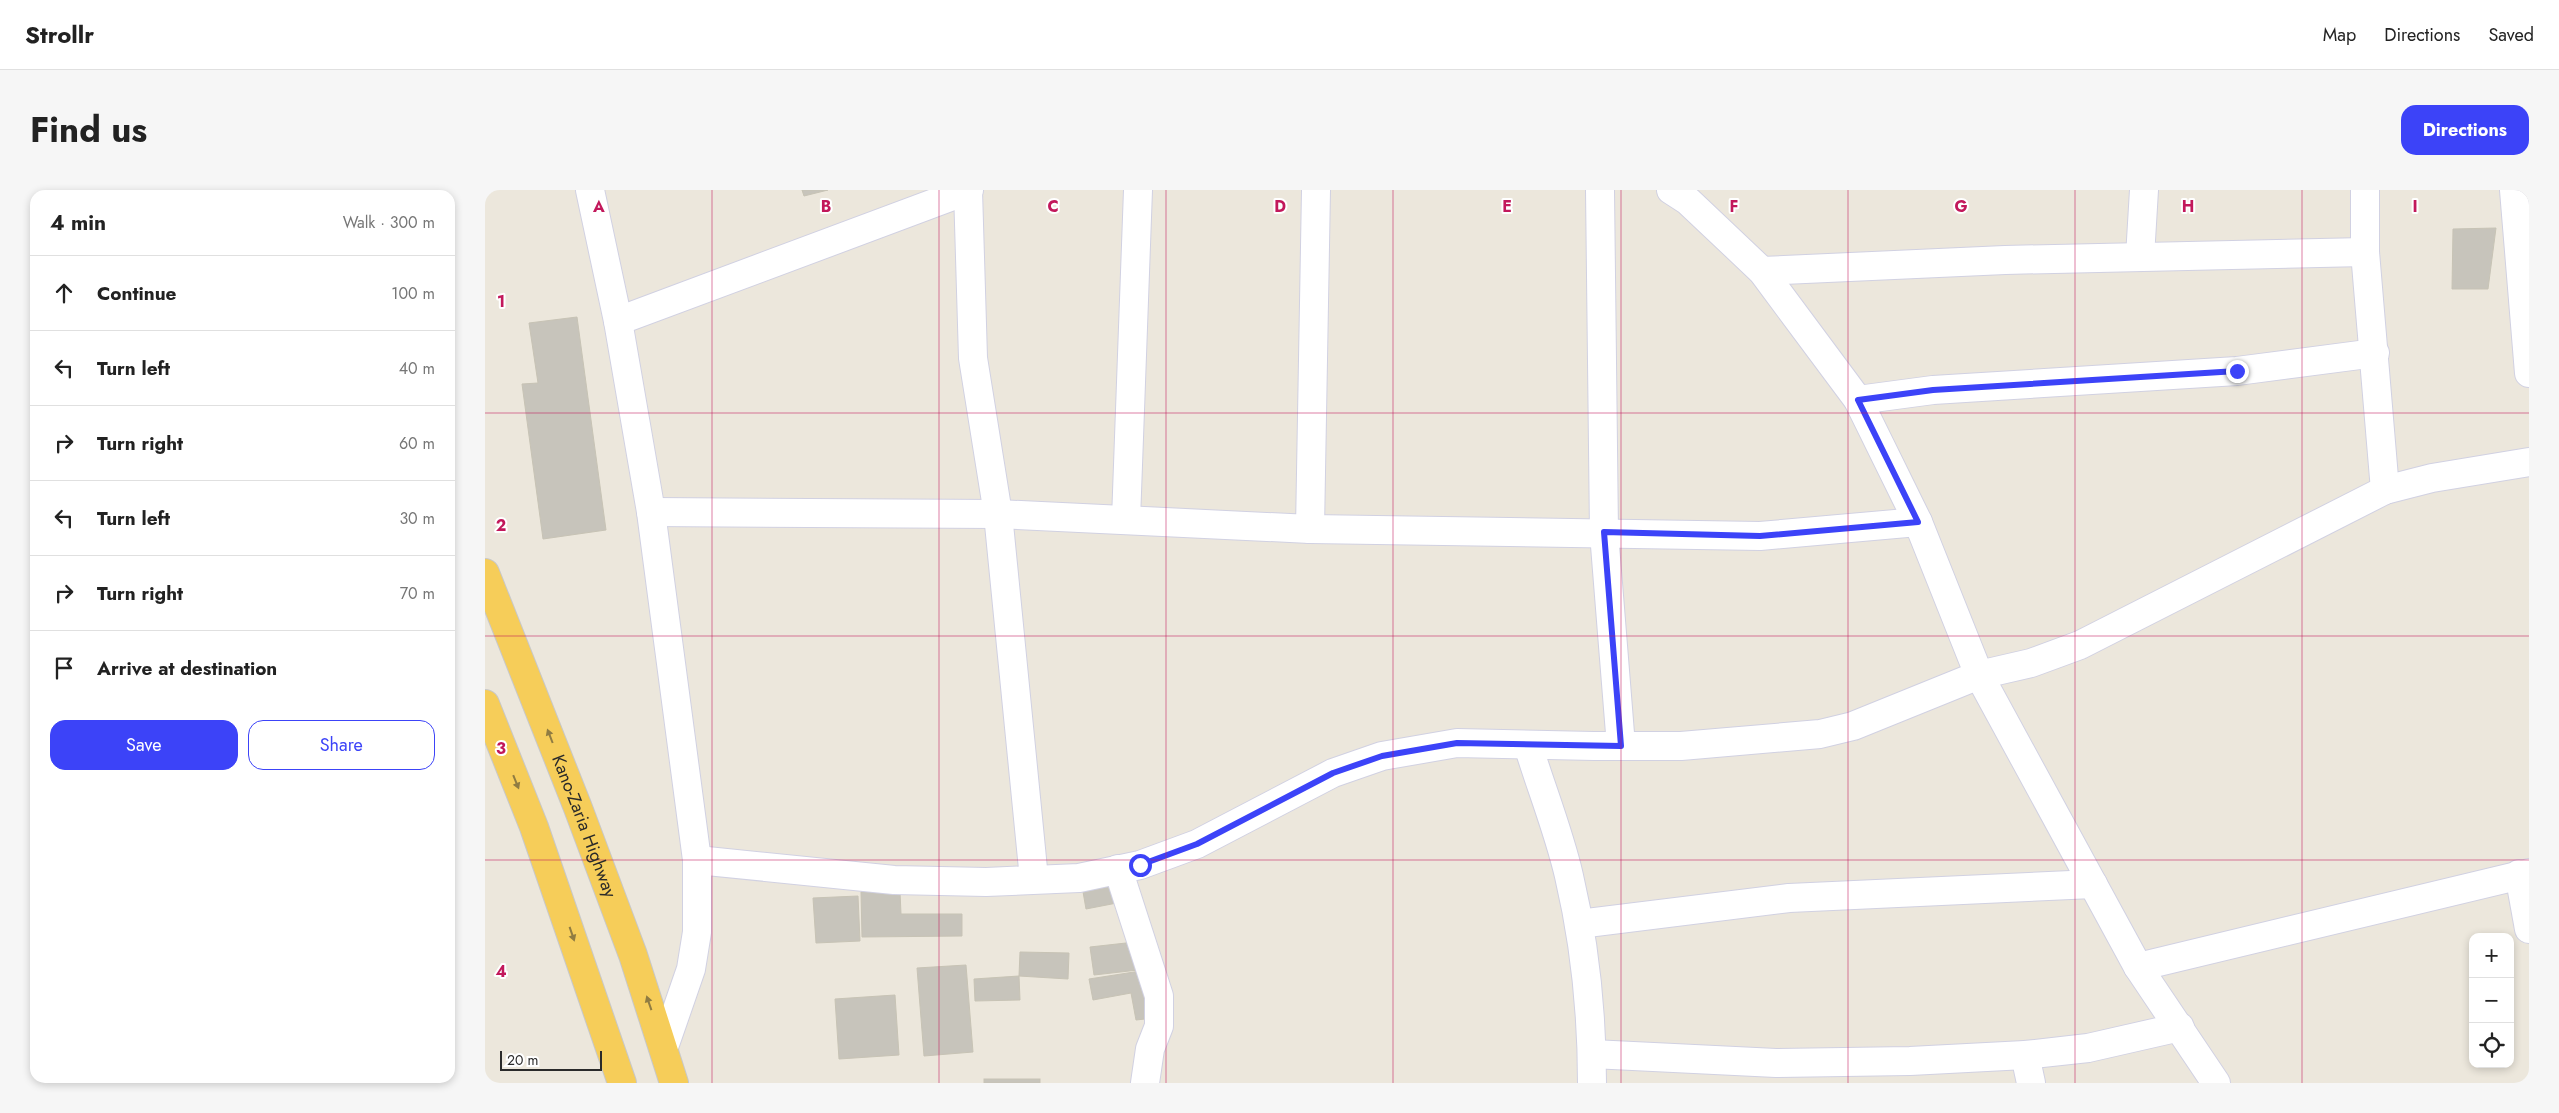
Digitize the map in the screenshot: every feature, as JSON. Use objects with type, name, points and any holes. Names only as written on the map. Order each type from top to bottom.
[{"type":"highway","name":"Kano-Zaria Highway","points":[[485,573],[581,817],[664,1047],[674,1083]]},
{"type":"highway","points":[[485,704],[534,827],[622,1083]]},
{"type":"street","points":[[590,190],[618,321],[651,512],[697,860],[697,932],[691,969],[664,1047]]},
{"type":"street","points":[[618,321],[969,190],[973,358],[998,514],[1034,880]]},
{"type":"street","points":[[1126,520],[1138,190]]},
{"type":"street","points":[[1310,528],[1316,190]]},
{"type":"street","points":[[1600,190],[1604,532],[1621,746]]},
{"type":"street","points":[[1671,190],[1688,201],[1762,271],[1858,400],[1918,522],[1979,674],[2138,967],[2216,1083]]},
{"type":"street","points":[[2140,256],[2144,190]]},
{"type":"street","points":[[2365,190],[2365,252],[2375,353],[2385,490]]},
{"type":"street","points":[[2514,190],[2529,373]]},
{"type":"street","points":[[1762,271],[1996,260],[2365,252]]},
{"type":"street","points":[[1858,400],[1933,390],[2237,371],[2375,353]]},
{"type":"street","points":[[697,860],[894,880],[986,882],[1079,878],[1140,865],[1197,844],[1333,773],[1382,756],[1457,743],[1681,746],[1820,734],[1853,726],[1979,674],[2031,662],[2080,645],[2385,490],[2432,478],[2529,462]]},
{"type":"street","points":[[651,512],[998,514],[1310,528],[1760,536],[1918,522]]},
{"type":"street","points":[[1528,745],[1569,874],[1579,924],[1589,986],[1592,1083]]},
{"type":"street","points":[[1117,869],[1159,996],[1159,1026],[1150,1049],[1145,1083]]},
{"type":"street","points":[[2138,967],[2524,874],[2529,929]]},
{"type":"street","points":[[1579,924],[1789,898],[2093,884]]},
{"type":"street","points":[[1592,1054],[1776,1063],[1910,1061],[2025,1055],[2088,1048],[2180,1027]]},
{"type":"street","points":[[2025,1055],[2031,1083]]},
{"type":"building","points":[[802,190],[828,190],[804,196]]},
{"type":"building","points":[[2496,228],[2488,289],[2452,289],[2453,229]]},
{"type":"building","points":[[577,317],[606,530],[543,539],[522,384],[538,383],[529,323]]},
{"type":"building","points":[[1118,880],[1122,902],[1086,909],[1082,886]]},
{"type":"building","points":[[861,892],[900,892],[901,914],[962,914],[962,936],[862,937]]},
{"type":"building","points":[[858,896],[860,941],[816,943],[813,898]]},
{"type":"building","points":[[1135,942],[1138,970],[1094,975],[1090,947]]},
{"type":"building","points":[[1020,952],[1069,953],[1068,979],[1019,976]]},
{"type":"building","points":[[966,965],[973,1052],[924,1056],[917,968]]},
{"type":"building","points":[[1147,970],[1154,1018],[1136,1020],[1131,993],[1093,1000],[1089,979]]},
{"type":"building","points":[[1019,976],[1020,1000],[975,1001],[974,979]]},
{"type":"building","points":[[895,995],[899,1055],[839,1059],[835,999]]},
{"type":"building","points":[[984,1079],[1040,1079],[1040,1083],[984,1083]]},
{"type":"route","points":[[1140,865],[1197,844],[1333,773],[1382,756],[1457,743],[1621,746],[1604,532],[1760,536],[1918,522],[1858,400],[1933,390],[2237,371]]}]
